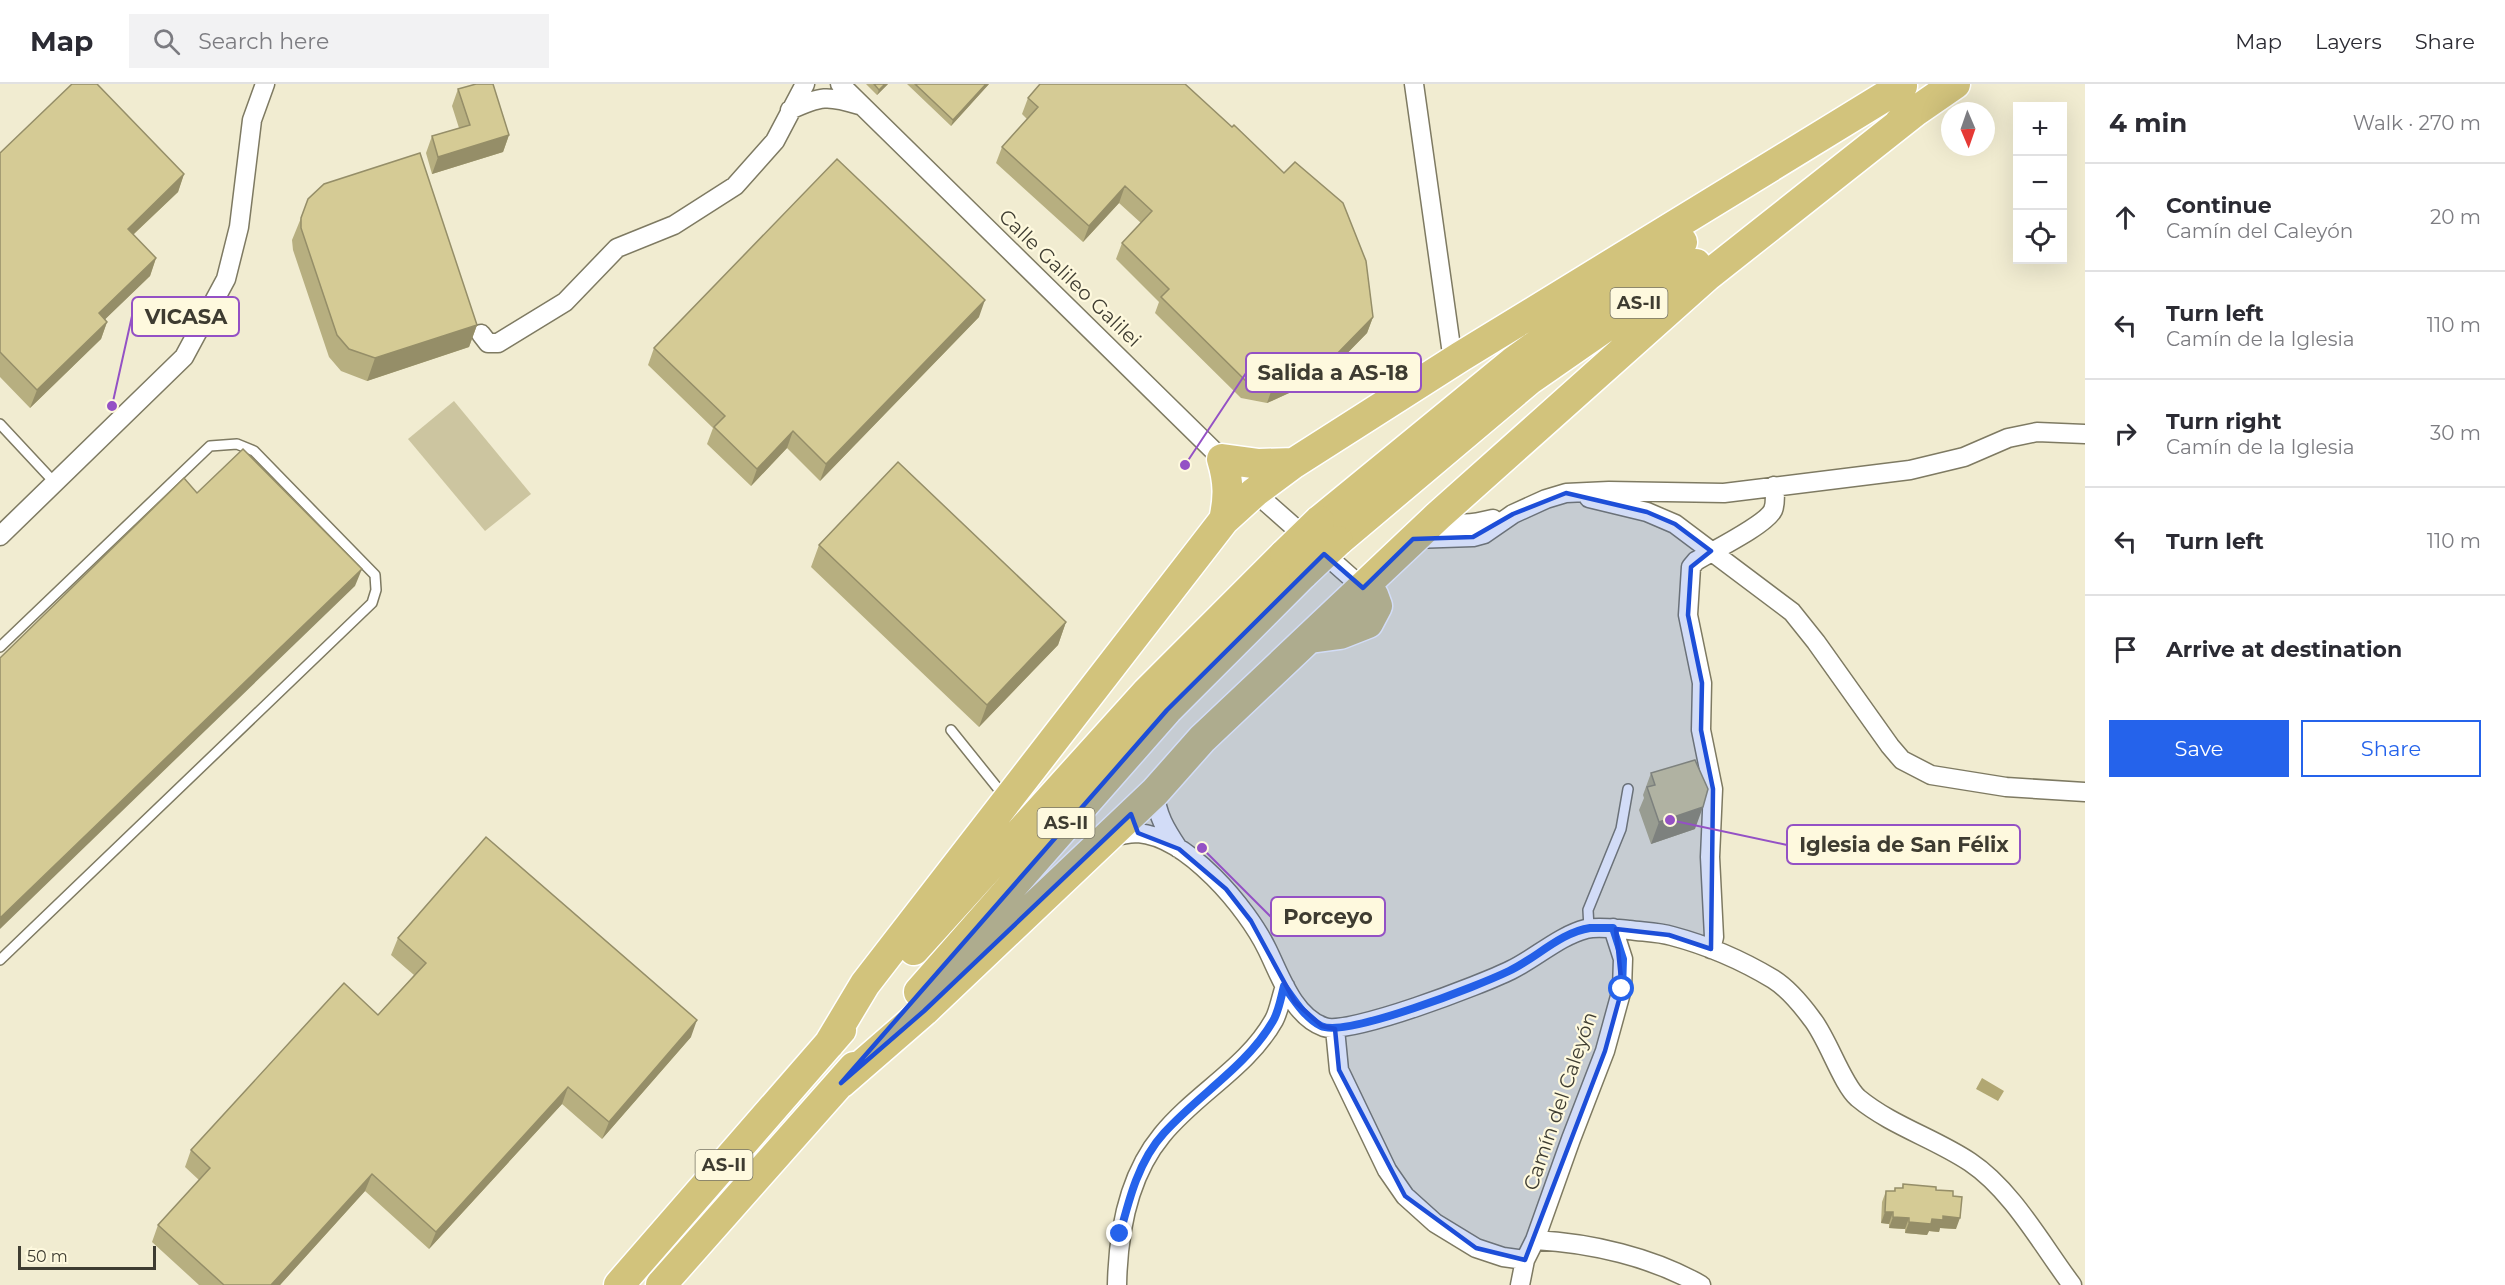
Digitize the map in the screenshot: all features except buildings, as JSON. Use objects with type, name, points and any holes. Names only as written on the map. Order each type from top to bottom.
[{"type":"highway","name":"AS-II","points":[[619,1285],[829,1044],[1147,692],[1294,564],[1513,362],[1908,94],[1955,84]]},
{"type":"highway","points":[[829,1044],[866,984],[1224,520],[1262,498],[1294,463],[1460,357],[1908,94]]},
{"type":"highway","points":[[841,1083],[924,1011],[1145,803],[1169,762],[1202,739],[1310,638],[1340,634],[1368,623],[1377,606],[1373,595],[1363,588],[1413,539],[1908,94]]},
{"type":"highway","points":[[1224,520],[1229,482],[1222,459],[1259,464],[1294,463]]},
{"type":"highway","name":"AS-II","points":[[661,1285],[841,1083],[1294,564]]},
{"type":"street","points":[[0,536],[184,357],[225,279],[239,227],[252,120],[265,84]]},
{"type":"street","points":[[789,84],[790,110]]},
{"type":"street","points":[[481,334],[488,343],[498,343],[565,302],[616,248],[675,225],[735,186],[775,141],[805,84]]},
{"type":"street","name":"Calle Galileo Galilei","points":[[840,84],[1262,498],[1363,588]]},
{"type":"street","points":[[850,84],[862,106]]},
{"type":"street","points":[[1414,84],[1451,347],[1460,357]]},
{"type":"street","points":[[790,110],[812,100],[833,97],[862,106]]},
{"type":"street","points":[[1438,516],[1448,523],[1471,525],[1512,514],[1566,493],[1608,491],[1724,493],[1910,470],[1964,457],[2008,438],[2037,432],[2085,434]]},
{"type":"street","points":[[1711,949],[1714,937],[1710,857],[1713,789],[1701,730],[1702,683],[1688,615],[1691,567],[1696,561],[1757,525],[1772,511],[1775,499],[1774,486]]},
{"type":"street","points":[[1566,493],[1647,512],[1675,524],[1792,612],[1890,746],[1902,760],[1914,768],[1931,776],[2006,787],[2085,792]]},
{"type":"street","points":[[1413,539],[1473,537],[1484,534],[1512,514]]},
{"type":"street","points":[[1145,803],[1159,839],[1179,849],[1226,889],[1251,921],[1284,986],[1307,1015],[1322,1026],[1335,1029],[1411,1009],[1478,985],[1511,970],[1574,933],[1589,928],[1613,928],[1669,935],[1711,949],[1775,980],[1796,998],[1814,1021],[1854,1095],[1876,1112],[1970,1162],[1989,1177],[2007,1196],[2072,1285]]},
{"type":"street","points":[[1145,803],[1155,807],[1165,829],[1179,849]]},
{"type":"street","name":"Camín del Caleyón","points":[[1520,1285],[1525,1260],[1535,1240],[1605,1051],[1622,989],[1623,959],[1613,928]]},
{"type":"street","points":[[1117,1285],[1120,1234],[1129,1201],[1149,1152],[1164,1133],[1253,1050],[1275,1019],[1284,986]]},
{"type":"street","points":[[1335,1029],[1339,1070],[1387,1170],[1405,1196],[1435,1222],[1476,1248],[1503,1257],[1525,1260]]},
{"type":"street","points":[[1535,1240],[1566,1242],[1633,1256],[1701,1285]]},
{"type":"lane","points":[[0,424],[55,483]]},
{"type":"lane","points":[[0,647],[210,446],[237,444],[254,451],[375,575],[376,590],[372,603],[0,960]]},
{"type":"lane","points":[[951,730],[1008,801]]},
{"type":"lane","points":[[1589,928],[1588,910],[1621,829],[1628,789]]},
{"type":"highlighted area","points":[[1566,493],[1647,512],[1675,524],[1711,551],[1691,567],[1688,615],[1702,683],[1701,730],[1713,789],[1711,949],[1669,935],[1616,929],[1622,989],[1605,1051],[1525,1260],[1476,1248],[1405,1196],[1339,1070],[1335,1029],[1322,1026],[1295,1002],[1251,921],[1226,889],[1179,849],[1138,833],[1131,814],[924,1011],[841,1083],[1167,710],[1324,554],[1363,588],[1413,539],[1473,537],[1513,514]]},
{"type":"shaded area","points":[[454,401],[531,494],[485,531],[408,439]]},
{"type":"shaded area","points":[[1982,1078],[2004,1091],[1998,1101],[1976,1089]]},
{"type":"place","name":"VICASA","points":[[112,406]]},
{"type":"place","name":"Salida a AS-18","points":[[1185,465]]},
{"type":"place","name":"Iglesia de San Félix","points":[[1670,820]]},
{"type":"place","name":"Porceyo","points":[[1202,848]]},
{"type":"route","points":[[1120,1234],[1129,1201],[1149,1152],[1164,1133],[1253,1050],[1275,1019],[1284,986],[1307,1015],[1322,1026],[1335,1029],[1411,1009],[1478,985],[1511,970],[1574,933],[1589,928],[1613,928],[1623,959],[1622,989]]}]
